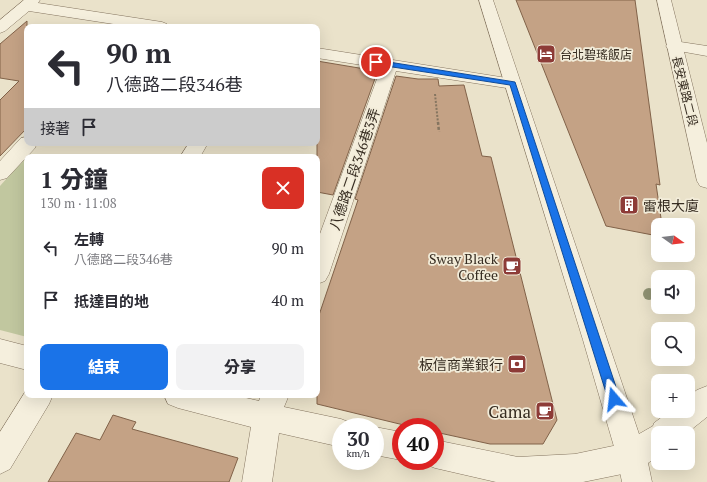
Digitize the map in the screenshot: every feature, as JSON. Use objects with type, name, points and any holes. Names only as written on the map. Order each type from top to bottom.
[{"type":"street","points":[[486,0],[634,470]]},
{"type":"street","name":"長安東路二段","points":[[664,0],[707,181]]},
{"type":"street","points":[[0,28],[30,3],[134,24]]},
{"type":"street","points":[[674,46],[707,51]]},
{"type":"street","points":[[320,53],[513,84]]},
{"type":"street","name":"八德路二段346巷3弄","points":[[320,265],[390,65]]},
{"type":"street","points":[[0,173],[25,146]]},
{"type":"street","points":[[0,351],[24,357]]},
{"type":"street","points":[[0,459],[37,398]]},
{"type":"street","points":[[203,398],[271,406],[332,430]]},
{"type":"street","points":[[673,426],[707,400]]},
{"type":"street","points":[[256,482],[271,406]]},
{"type":"street","points":[[634,470],[651,447]]},
{"type":"street","points":[[444,456],[518,472],[575,469],[634,470]]},
{"type":"path","points":[[433,72],[439,132]]},
{"type":"green space","points":[[24,160],[24,336],[0,330],[0,186]]},
{"type":"building","points":[[516,0],[635,0],[660,185],[656,184],[661,218],[651,218],[651,235],[606,226]]},
{"type":"building","points":[[27,21],[27,24],[24,24],[24,131],[0,156],[0,100],[19,81],[0,78],[0,44]]},
{"type":"building","points":[[320,62],[371,70],[370,72],[377,73],[333,195],[320,193],[320,154],[317,154],[317,146],[320,146]]},
{"type":"building","points":[[396,76],[418,79],[438,79],[439,86],[464,85],[482,156],[491,157],[557,420],[543,444],[490,444],[444,434],[444,418],[392,418],[392,422],[384,420],[384,418],[375,418],[317,404],[317,398],[320,398],[320,312],[358,200],[355,199]]},
{"type":"building","points":[[113,415],[136,422],[132,429],[238,458],[229,482],[48,482],[76,433],[100,440]]},
{"type":"place","name":"台北碧瑤飯店","points":[[546,54]]},
{"type":"place","name":"雷根大廈","points":[[629,205]]},
{"type":"place","name":"Sway Black Coffee","points":[[512,266]]},
{"type":"place","name":"板信商業銀行","points":[[517,364]]},
{"type":"place","name":"Cama","points":[[545,411]]},
{"type":"route","points":[[376,62],[513,84],[614,399]]}]
